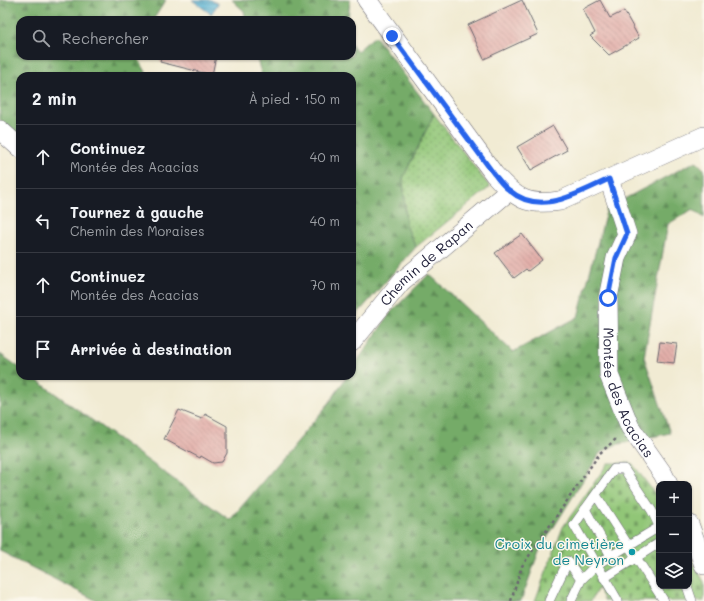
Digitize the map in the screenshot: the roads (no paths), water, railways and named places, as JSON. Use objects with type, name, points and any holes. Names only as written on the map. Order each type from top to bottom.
[{"type":"street","points":[[367,0],[478,153],[509,191],[526,201],[543,204],[560,201],[704,136]]},
{"type":"street","points":[[0,130],[16,144]]},
{"type":"street","name":"Montée des Acacias","points":[[609,179],[627,234],[616,258],[608,298],[609,375],[630,427],[666,481]]},
{"type":"street","name":"Chemin de Rapan","points":[[356,337],[401,282],[509,191]]},
{"type":"street","points":[[692,532],[704,565]]},
{"type":"lane","points":[[618,601],[574,525],[614,469],[624,469],[652,511],[656,520]]},
{"type":"lane","points":[[596,494],[664,601]]},
{"type":"lane","points":[[585,510],[611,556]]},
{"type":"lane","points":[[571,601],[581,580],[596,565],[656,528]]},
{"type":"lane","points":[[604,578],[656,544]]},
{"type":"lane","points":[[549,601],[568,561],[581,580]]},
{"type":"lane","points":[[688,589],[692,601]]},
{"type":"water","points":[[192,0],[211,0],[218,4],[211,14]]},
{"type":"place","name":"Croix du cimetière de Neyron","points":[[632,552]]}]
